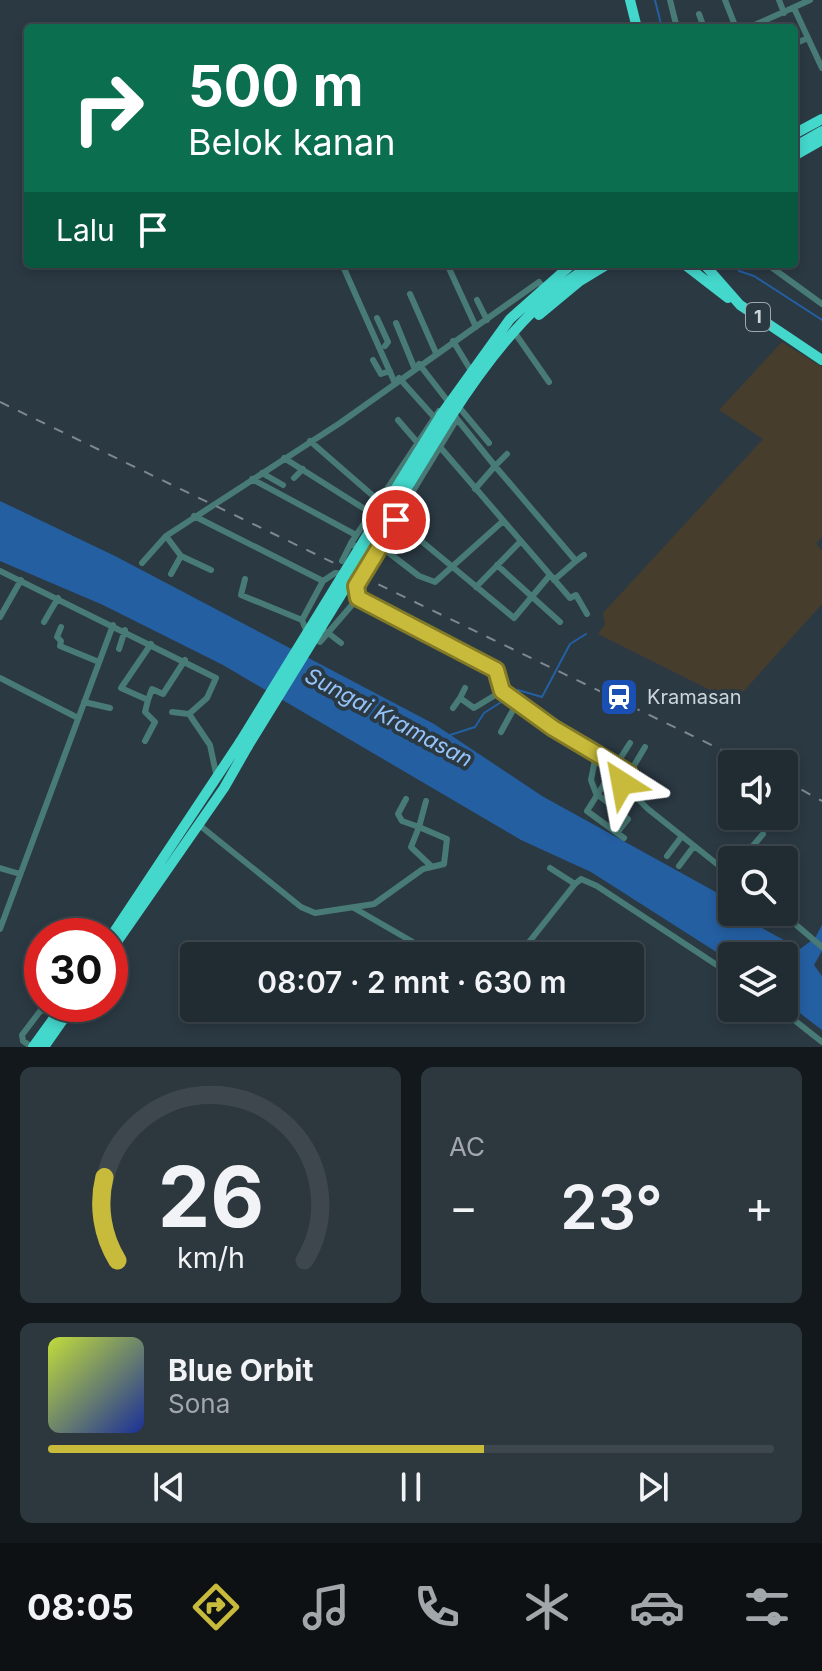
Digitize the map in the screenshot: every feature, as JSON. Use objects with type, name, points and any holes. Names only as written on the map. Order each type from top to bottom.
[{"type":"highway","points":[[623,0],[630,24]]},
{"type":"highway","points":[[630,0],[636,24]]},
{"type":"highway","points":[[798,132],[822,119]]},
{"type":"highway","points":[[798,139],[822,128]]},
{"type":"highway","points":[[798,144],[822,128]]},
{"type":"highway","points":[[798,154],[822,140]]},
{"type":"highway","points":[[128,926],[198,824],[475,370],[510,319],[567,268]]},
{"type":"highway","points":[[514,331],[559,280],[577,268]]},
{"type":"highway","points":[[449,415],[475,370],[562,285],[587,268]]},
{"type":"highway","points":[[514,331],[601,268]]},
{"type":"highway","points":[[689,268],[712,288],[740,305]]},
{"type":"highway","name":"1","points":[[709,268],[740,305],[822,360]]},
{"type":"highway","name":"1","points":[[710,268],[754,307],[822,353]]},
{"type":"highway","points":[[124,918],[244,744]]},
{"type":"highway","points":[[32,1047],[51,1022]]},
{"type":"highway","points":[[44,1047],[61,1022]]},
{"type":"street","points":[[670,0],[676,24]]},
{"type":"street","points":[[725,0],[734,24]]},
{"type":"street","points":[[779,0],[784,13]]},
{"type":"street","points":[[758,24],[810,0]]},
{"type":"street","points":[[794,8],[822,68]]},
{"type":"street","points":[[699,14],[703,24]]},
{"type":"street","points":[[798,42],[808,38]]},
{"type":"street","points":[[344,268],[390,371],[397,380],[489,443]]},
{"type":"street","points":[[449,268],[476,327]]},
{"type":"street","points":[[772,268],[822,304]]},
{"type":"street","points":[[142,563],[166,536],[194,516],[310,441],[539,282],[543,287]]},
{"type":"street","points":[[410,294],[436,353]]},
{"type":"street","points":[[477,300],[487,320]]},
{"type":"street","points":[[377,318],[385,335],[385,346]]},
{"type":"street","points":[[359,580],[337,572],[323,581],[302,620],[304,630],[315,641],[320,642],[358,598],[359,580],[440,447],[449,415],[447,400],[417,366],[397,326],[385,335]]},
{"type":"street","points":[[514,331],[549,382]]},
{"type":"street","points":[[447,400],[475,370],[453,341]]},
{"type":"street","points":[[373,360],[381,374],[390,371]]},
{"type":"street","points":[[342,561],[417,442],[449,415]]},
{"type":"street","points":[[449,415],[576,561]]},
{"type":"street","points":[[398,420],[417,442]]},
{"type":"street","points":[[310,441],[379,501]]},
{"type":"street","points":[[440,447],[570,598],[576,595],[587,614]]},
{"type":"street","points":[[475,489],[507,454]]},
{"type":"street","points":[[284,458],[371,513]]},
{"type":"street","points":[[294,478],[303,469]]},
{"type":"street","points":[[262,473],[283,485]]},
{"type":"street","points":[[252,479],[356,535]]},
{"type":"street","points":[[404,505],[424,517]]},
{"type":"street","points":[[194,516],[323,581]]},
{"type":"street","points":[[396,520],[514,618],[532,596],[584,555]]},
{"type":"street","points":[[380,546],[428,582],[435,582],[502,522]]},
{"type":"street","points":[[166,536],[181,556],[211,570]]},
{"type":"street","points":[[476,587],[520,542]]},
{"type":"street","points":[[351,543],[372,560]]},
{"type":"street","points":[[171,574],[181,556]]},
{"type":"street","points":[[497,565],[560,622]]},
{"type":"street","points":[[0,571],[125,630],[217,679],[204,702],[189,714],[172,712]]},
{"type":"street","points":[[245,579],[240,593],[243,597],[302,620]]},
{"type":"street","points":[[0,617],[21,580]]},
{"type":"street","points":[[44,622],[58,598]]},
{"type":"street","points":[[358,598],[496,670],[506,693],[596,755],[616,763],[629,773]]},
{"type":"street","points":[[0,929],[113,625]]},
{"type":"street","points":[[61,627],[57,637],[61,641],[60,646],[99,662]]},
{"type":"street","points":[[119,649],[125,630]]},
{"type":"street","points":[[327,632],[341,643]]},
{"type":"street","points":[[148,700],[121,688],[151,644]]},
{"type":"street","points":[[145,741],[155,722],[145,712],[152,689],[163,694],[185,660]]},
{"type":"street","points":[[0,678],[78,718]]},
{"type":"street","points":[[453,708],[465,688]]},
{"type":"street","points":[[460,698],[476,708],[506,693]]},
{"type":"street","points":[[501,732],[518,701]]},
{"type":"street","points":[[84,702],[110,708]]},
{"type":"street","points":[[189,714],[210,745],[217,781]]},
{"type":"street","points":[[624,838],[589,816],[588,808],[630,743]]},
{"type":"street","points":[[645,747],[623,784],[718,864]]},
{"type":"street","points":[[596,755],[591,780],[597,795],[628,819],[617,833]]},
{"type":"street","points":[[198,824],[309,912],[354,908],[374,904],[431,866],[445,863],[448,842],[400,819],[398,814],[406,799]]},
{"type":"street","points":[[426,801],[411,847],[431,866]]},
{"type":"street","points":[[36,832],[47,836]]},
{"type":"street","points":[[753,846],[763,834]]},
{"type":"street","points":[[667,856],[682,836]]},
{"type":"street","points":[[679,866],[694,846]]},
{"type":"street","points":[[0,868],[20,874]]},
{"type":"street","points":[[550,868],[575,884]]},
{"type":"street","points":[[529,942],[581,879],[597,886],[718,966]]},
{"type":"street","points":[[354,908],[413,942]]},
{"type":"street","points":[[798,925],[822,947]]},
{"type":"street","points":[[797,1022],[822,1042]]},
{"type":"shaded area","points":[[782,342],[822,367],[822,537],[816,544],[822,550],[822,604],[734,702],[598,634],[605,624],[603,613],[763,439],[719,410]]},
{"type":"water","name":"Sungai Kramasan","points":[[0,501],[115,556],[434,724],[542,796],[718,893],[718,926],[759,926],[787,942],[718,942],[718,953],[591,872],[521,840],[223,665],[103,605],[0,561]]},
{"type":"water","points":[[822,925],[822,951],[814,965],[822,976],[822,1030],[798,1012],[798,948],[815,938]]},
{"type":"waterway","points":[[655,0],[661,24]]},
{"type":"waterway","points":[[740,268],[739,271],[754,276],[822,320]]},
{"type":"waterway","points":[[509,693],[518,690],[542,697],[570,644],[586,634]]},
{"type":"waterway","name":"Sungai Kramasan","points":[[447,736],[475,727],[484,713],[506,699]]},
{"type":"railway","points":[[0,402],[722,750]]},
{"type":"railway","points":[[798,788],[822,801]]},
{"type":"place","name":"Kramasan","points":[[619,697]]},
{"type":"route","points":[[396,520],[356,586],[358,598],[496,670],[502,691],[553,728],[629,773],[622,783]]}]
